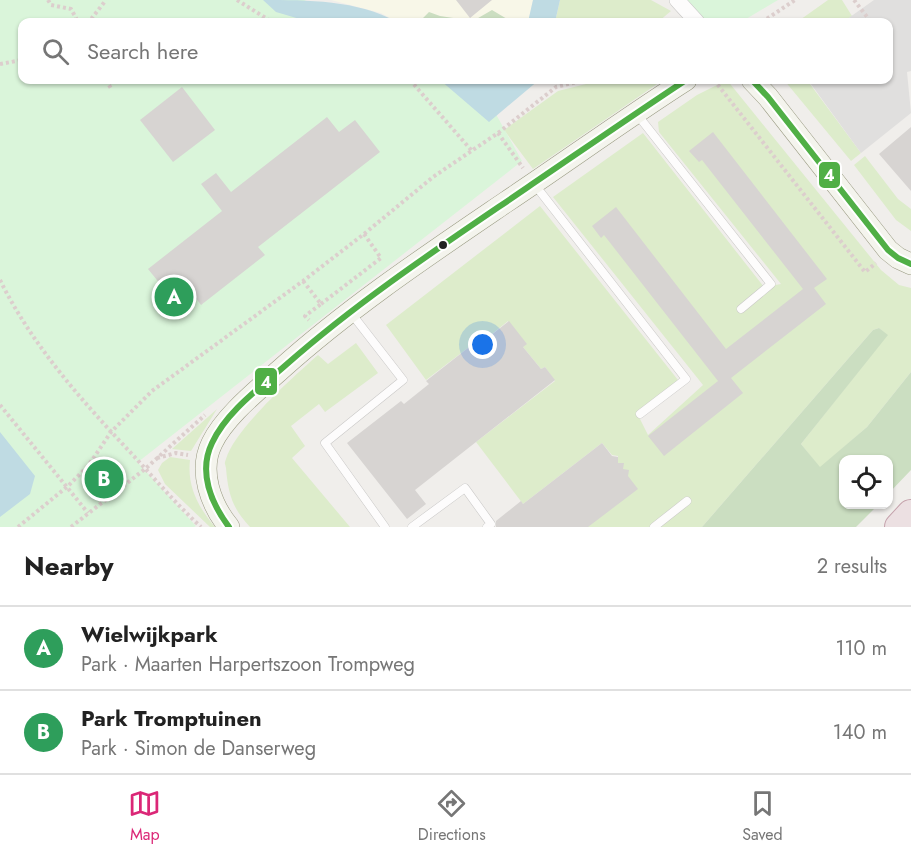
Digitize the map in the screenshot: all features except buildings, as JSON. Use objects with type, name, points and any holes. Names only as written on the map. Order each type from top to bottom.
[{"type":"highway","points":[[899,527],[911,514]]},
{"type":"street","points":[[677,0],[693,18]]},
{"type":"street","points":[[229,527],[213,501],[206,475],[207,458],[212,442],[239,409],[320,335],[350,312],[636,112],[680,84]]},
{"type":"street","points":[[756,84],[888,250],[911,264]]},
{"type":"lane","points":[[636,112],[771,284],[741,309]]},
{"type":"lane","points":[[534,184],[686,379],[640,414]]},
{"type":"lane","points":[[350,312],[403,380],[325,443],[385,527]]},
{"type":"lane","points":[[412,527],[465,488],[491,524],[487,527]]},
{"type":"lane","points":[[654,527],[687,501]]},
{"type":"path","points":[[48,0],[51,5],[71,9],[76,18]]},
{"type":"path","points":[[92,18],[106,0]]},
{"type":"path","points":[[237,0],[266,18]]},
{"type":"path","points":[[768,18],[795,0]]},
{"type":"path","points":[[855,0],[868,18]]},
{"type":"path","points":[[0,64],[18,61]]},
{"type":"path","points":[[108,84],[112,90]]},
{"type":"path","points":[[413,84],[472,151]]},
{"type":"path","points":[[18,527],[68,486],[88,466],[111,432],[152,391],[364,234],[433,177],[498,133],[556,87],[568,84]]},
{"type":"path","points":[[717,84],[865,272],[879,260]]},
{"type":"path","points":[[498,133],[534,184]]},
{"type":"path","points":[[321,304],[381,258],[364,234]]},
{"type":"path","points":[[0,280],[26,325],[50,360],[111,432],[201,527]]},
{"type":"path","points":[[0,405],[88,513]]},
{"type":"path","points":[[71,527],[157,459],[176,453],[207,458]]},
{"type":"shaded area","points":[[331,0],[533,0],[529,18],[390,18],[381,13]]},
{"type":"shaded area","points":[[874,0],[911,0],[911,71],[907,72],[911,113],[861,153],[811,84],[893,84],[893,18],[849,18]]},
{"type":"green space","points":[[0,0],[304,0],[343,18],[18,18],[18,84],[479,84],[522,161],[138,462],[129,453],[196,526],[0,527]]},
{"type":"green space","points":[[560,0],[651,0],[671,11],[663,18],[556,18]]},
{"type":"green space","points":[[686,0],[778,0],[748,18],[702,18]]},
{"type":"green space","points":[[828,0],[842,0],[852,16],[849,18],[803,18]]},
{"type":"green space","points":[[492,10],[505,18],[478,18]]},
{"type":"green space","points":[[429,12],[453,18],[423,18]]},
{"type":"green space","points":[[586,84],[657,84],[533,169],[504,130],[558,91]]},
{"type":"green space","points":[[719,84],[730,84],[881,270],[899,285],[911,288],[911,372],[867,427],[820,468],[801,444],[887,335],[879,328],[873,330],[702,527],[587,527],[622,470],[623,464],[618,463],[618,456],[612,455],[602,443],[523,504],[476,442],[555,381],[545,367],[541,369],[523,347],[508,321],[476,347],[473,344],[426,380],[386,325],[540,206],[678,380],[637,413],[648,435],[703,385],[553,197],[643,133],[764,287],[781,284],[659,132],[658,122],[697,95]]},
{"type":"green space","points":[[787,84],[810,84],[861,153],[851,161]]},
{"type":"green space","points":[[865,156],[898,199],[911,209],[911,231],[896,220],[854,165]]},
{"type":"green space","points":[[879,328],[888,335],[801,444],[820,467],[867,427],[911,372],[911,470],[893,489],[893,455],[839,455],[839,509],[874,509],[856,527],[702,527],[873,330]]},
{"type":"green space","points":[[356,343],[378,373],[325,412],[319,404],[291,426],[305,446],[292,458],[350,527],[250,527],[235,507],[230,493],[225,463],[231,447],[240,433],[266,404],[318,355],[328,364]]},
{"type":"green space","points":[[217,409],[191,451],[172,449]]},
{"type":"green space","points":[[170,457],[190,460],[190,479],[195,496],[215,527],[210,527],[165,484],[158,470],[162,463]]},
{"type":"water","points":[[263,0],[314,1],[349,5],[388,18],[296,18],[276,12]]},
{"type":"water","points":[[533,0],[560,0],[556,18],[529,18]]},
{"type":"water","points":[[445,84],[534,84],[489,122]]},
{"type":"water","points":[[0,432],[35,476],[30,494],[0,517]]},
{"type":"transit line","name":"4","points":[[229,527],[212,498],[208,487],[206,465],[218,431],[245,400],[345,316],[405,272],[680,84]]},
{"type":"transit line","name":"4","points":[[756,84],[888,250],[911,264]]},
{"type":"place","name":"Wielwijkpark","points":[[174,297]]},
{"type":"place","name":"Park Tromptuinen","points":[[104,479]]}]
